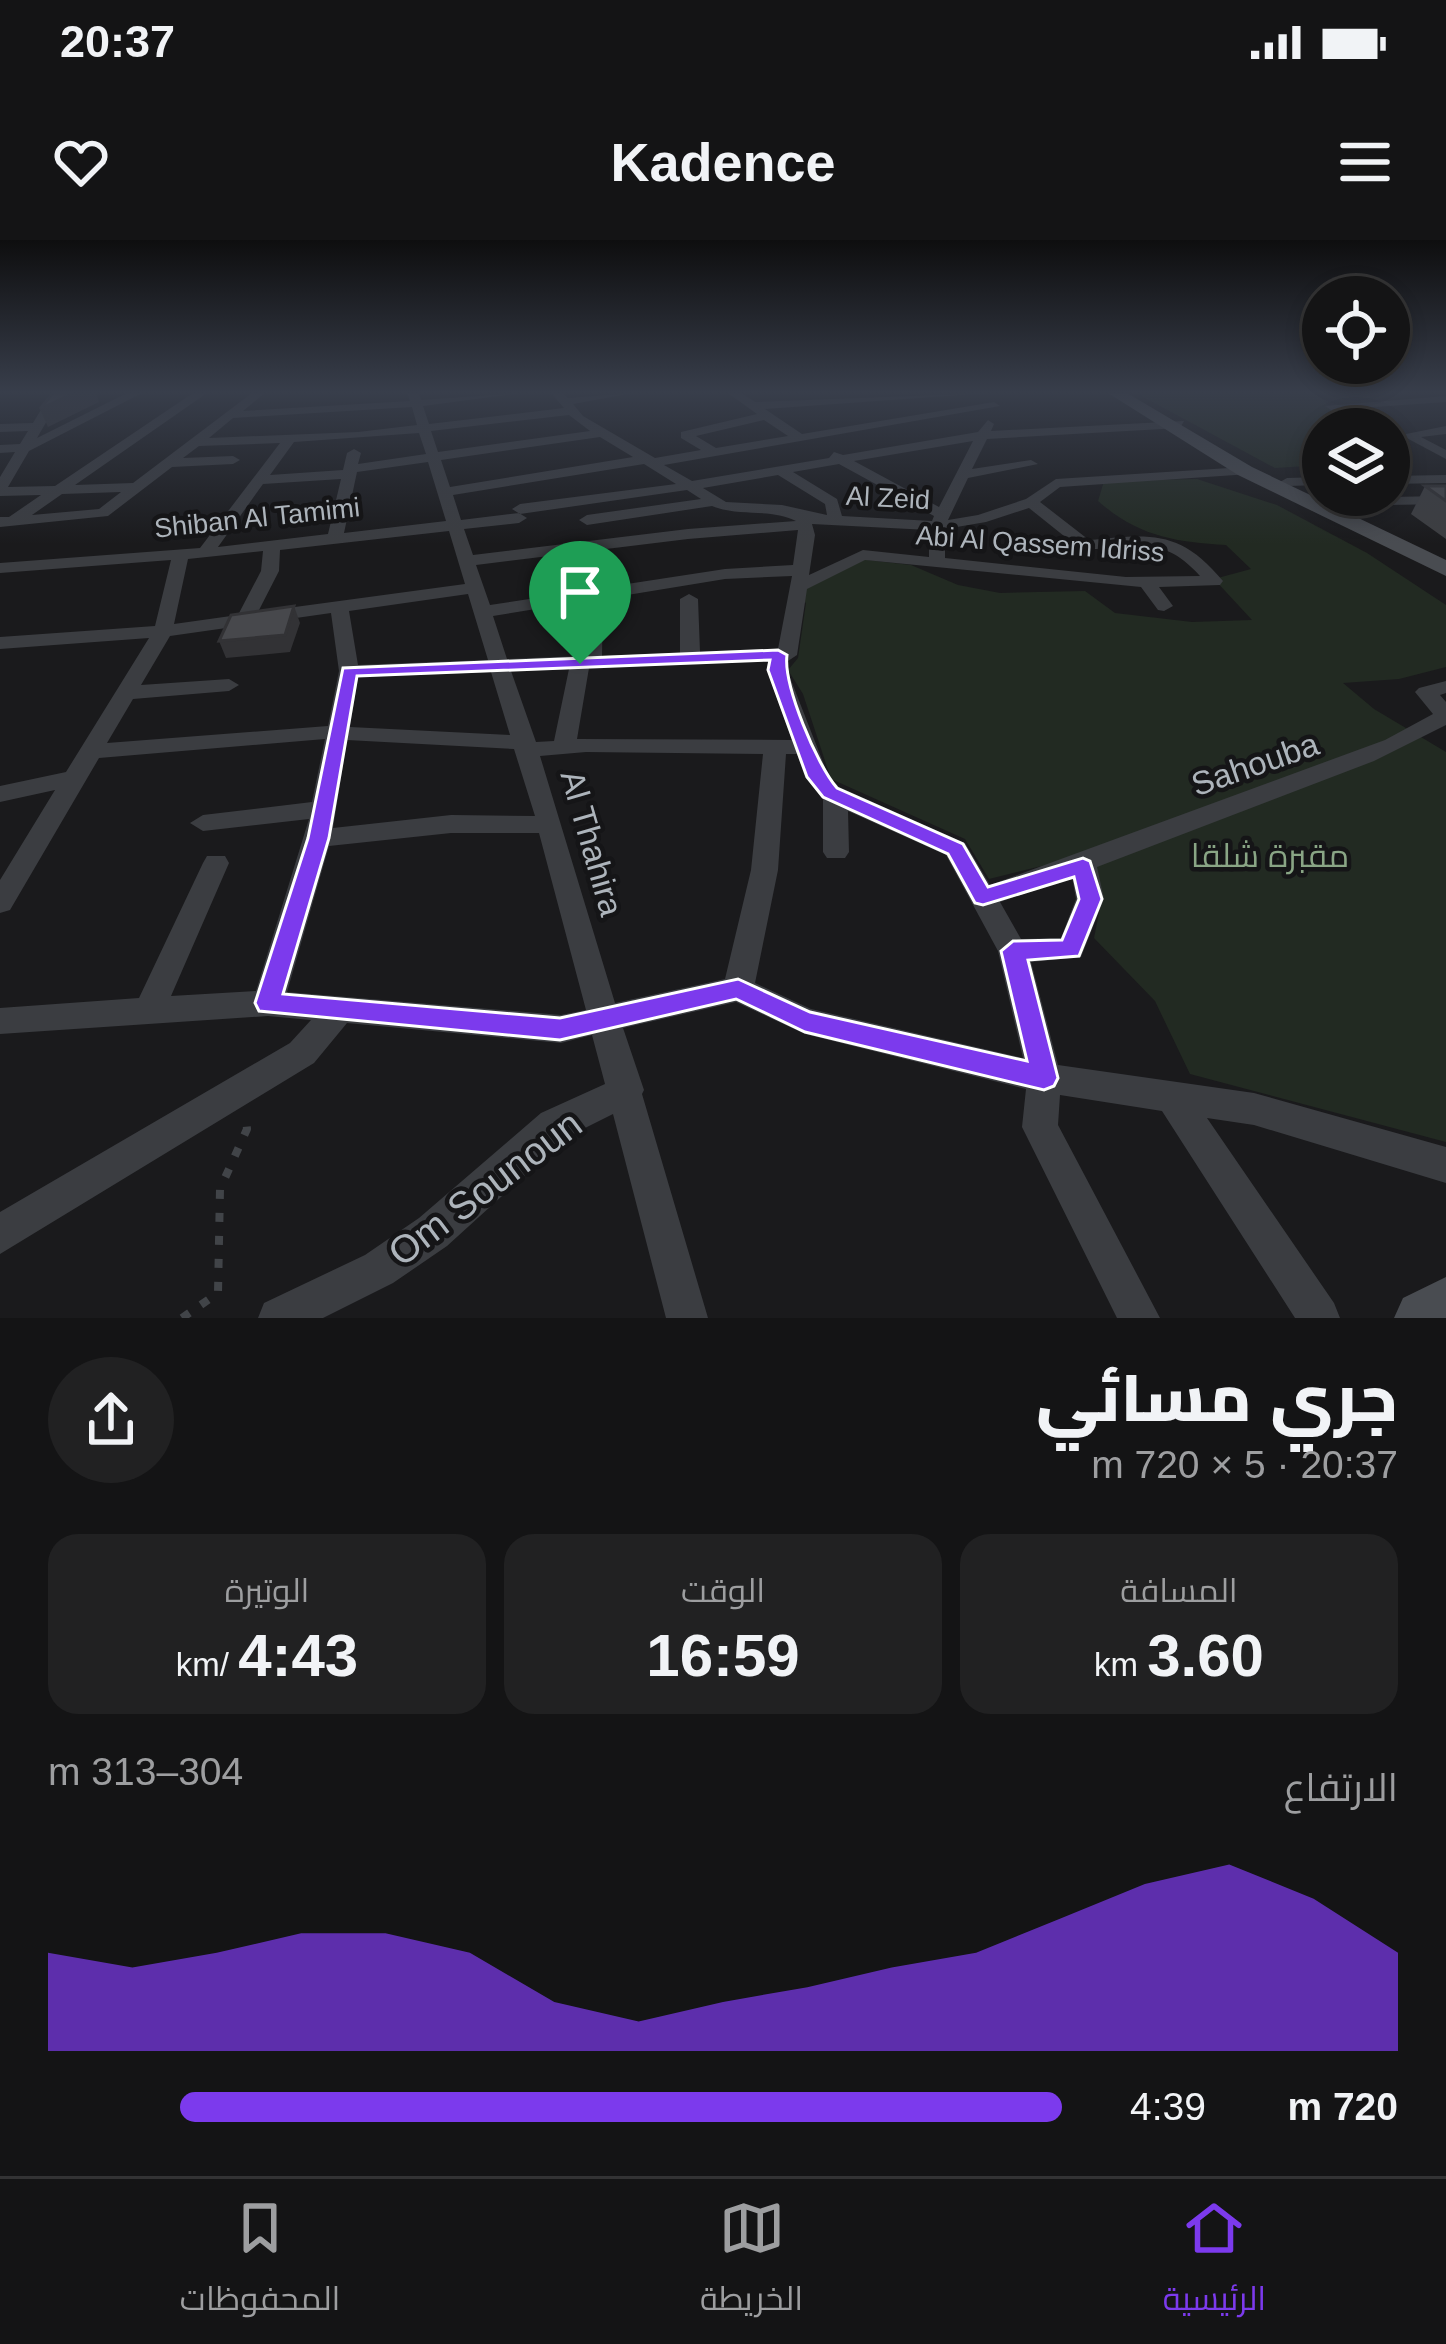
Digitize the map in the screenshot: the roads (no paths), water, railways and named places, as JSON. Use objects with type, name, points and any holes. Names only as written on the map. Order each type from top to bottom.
[{"type":"street","points":[[0,489],[28,443]]},
{"type":"street","points":[[0,449],[35,443]]},
{"type":"street","points":[[6,522],[127,443]]},
{"type":"street","points":[[6,522],[103,513],[192,443]]},
{"type":"street","points":[[0,903],[10,866],[71,779],[163,631],[193,554],[286,443]]},
{"type":"street","points":[[335,539],[356,443]]},
{"type":"street","name":"Al Thahira","points":[[429,443],[550,825],[627,1090],[686,1318]]},
{"type":"street","points":[[259,480],[528,443]]},
{"type":"street","name":"Al Zeid","points":[[619,443],[694,484],[723,506],[803,521],[981,519],[1031,502],[1057,482],[1245,471]]},
{"type":"street","points":[[699,443],[713,452]]},
{"type":"street","points":[[444,492],[758,443]]},
{"type":"street","points":[[810,443],[940,520]]},
{"type":"street","name":"Shiban Al Tamimi","points":[[0,568],[193,554],[454,524],[931,443]]},
{"type":"street","points":[[937,566],[940,520],[980,443]]},
{"type":"street","points":[[1203,443],[1245,471],[1446,569]]},
{"type":"street","points":[[1212,443],[1302,486]]},
{"type":"street","points":[[167,463],[233,460]]},
{"type":"street","points":[[963,475],[1031,464]]},
{"type":"street","points":[[778,469],[832,502],[835,520]]},
{"type":"street","points":[[0,489],[57,491],[200,477]]},
{"type":"street","points":[[516,554],[523,479]]},
{"type":"street","points":[[1410,480],[1446,479]]},
{"type":"street","points":[[1410,498],[1446,500]]},
{"type":"street","points":[[587,520],[716,501]]},
{"type":"street","name":"Abi Al Qassem Idriss","points":[[475,587],[594,592],[725,574],[799,579],[863,556],[1083,584],[1214,581],[1190,552],[1174,543],[1162,539],[1085,545],[1031,502]]},
{"type":"street","points":[[1370,516],[1446,558]]},
{"type":"street","points":[[0,643],[163,631],[340,608],[475,587],[516,554],[803,521],[787,655],[349,671]]},
{"type":"street","points":[[704,533],[725,574]]},
{"type":"street","points":[[245,619],[270,571],[272,545]]},
{"type":"street","points":[[1145,581],[1164,606]]},
{"type":"street","points":[[564,747],[586,664],[594,592]]},
{"type":"street","points":[[689,599],[690,659]]},
{"type":"street","points":[[268,1003],[319,838],[340,733],[349,671],[340,608]]},
{"type":"street","points":[[738,989],[790,747],[776,670],[778,655]]},
{"type":"street","points":[[124,693],[229,685]]},
{"type":"street","points":[[1446,687],[1426,692],[1446,716]]},
{"type":"street","name":"Sahouba","points":[[983,897],[1083,866],[1228,806],[1333,772],[1411,738],[1446,716]]},
{"type":"street","points":[[87,752],[340,733],[526,747],[790,747],[835,795],[956,849],[1013,951],[1044,1078],[1040,1127],[1139,1318]]},
{"type":"street","points":[[0,794],[71,779]]},
{"type":"street","points":[[835,795],[836,852]]},
{"type":"street","points":[[203,824],[324,809]]},
{"type":"street","points":[[319,838],[451,824],[550,825]]},
{"type":"street","points":[[149,1011],[216,863]]},
{"type":"street","points":[[1013,951],[1071,949],[1090,899],[1083,866]]},
{"type":"street","points":[[0,1021],[268,1003],[560,1029],[738,989],[805,1022],[1044,1078],[1254,1109],[1446,1165]]},
{"type":"street","points":[[0,1234],[302,1053],[341,1006]]},
{"type":"street","name":"Om Sounoun","points":[[279,1318],[379,1269],[433,1232],[554,1125],[627,1090]]},
{"type":"street","points":[[1174,1100],[1319,1318]]},
{"type":"street","points":[[1423,1318],[1446,1305]]},
{"type":"park label","name":"مقبرة شلقا","points":[[1270,855]]}]
